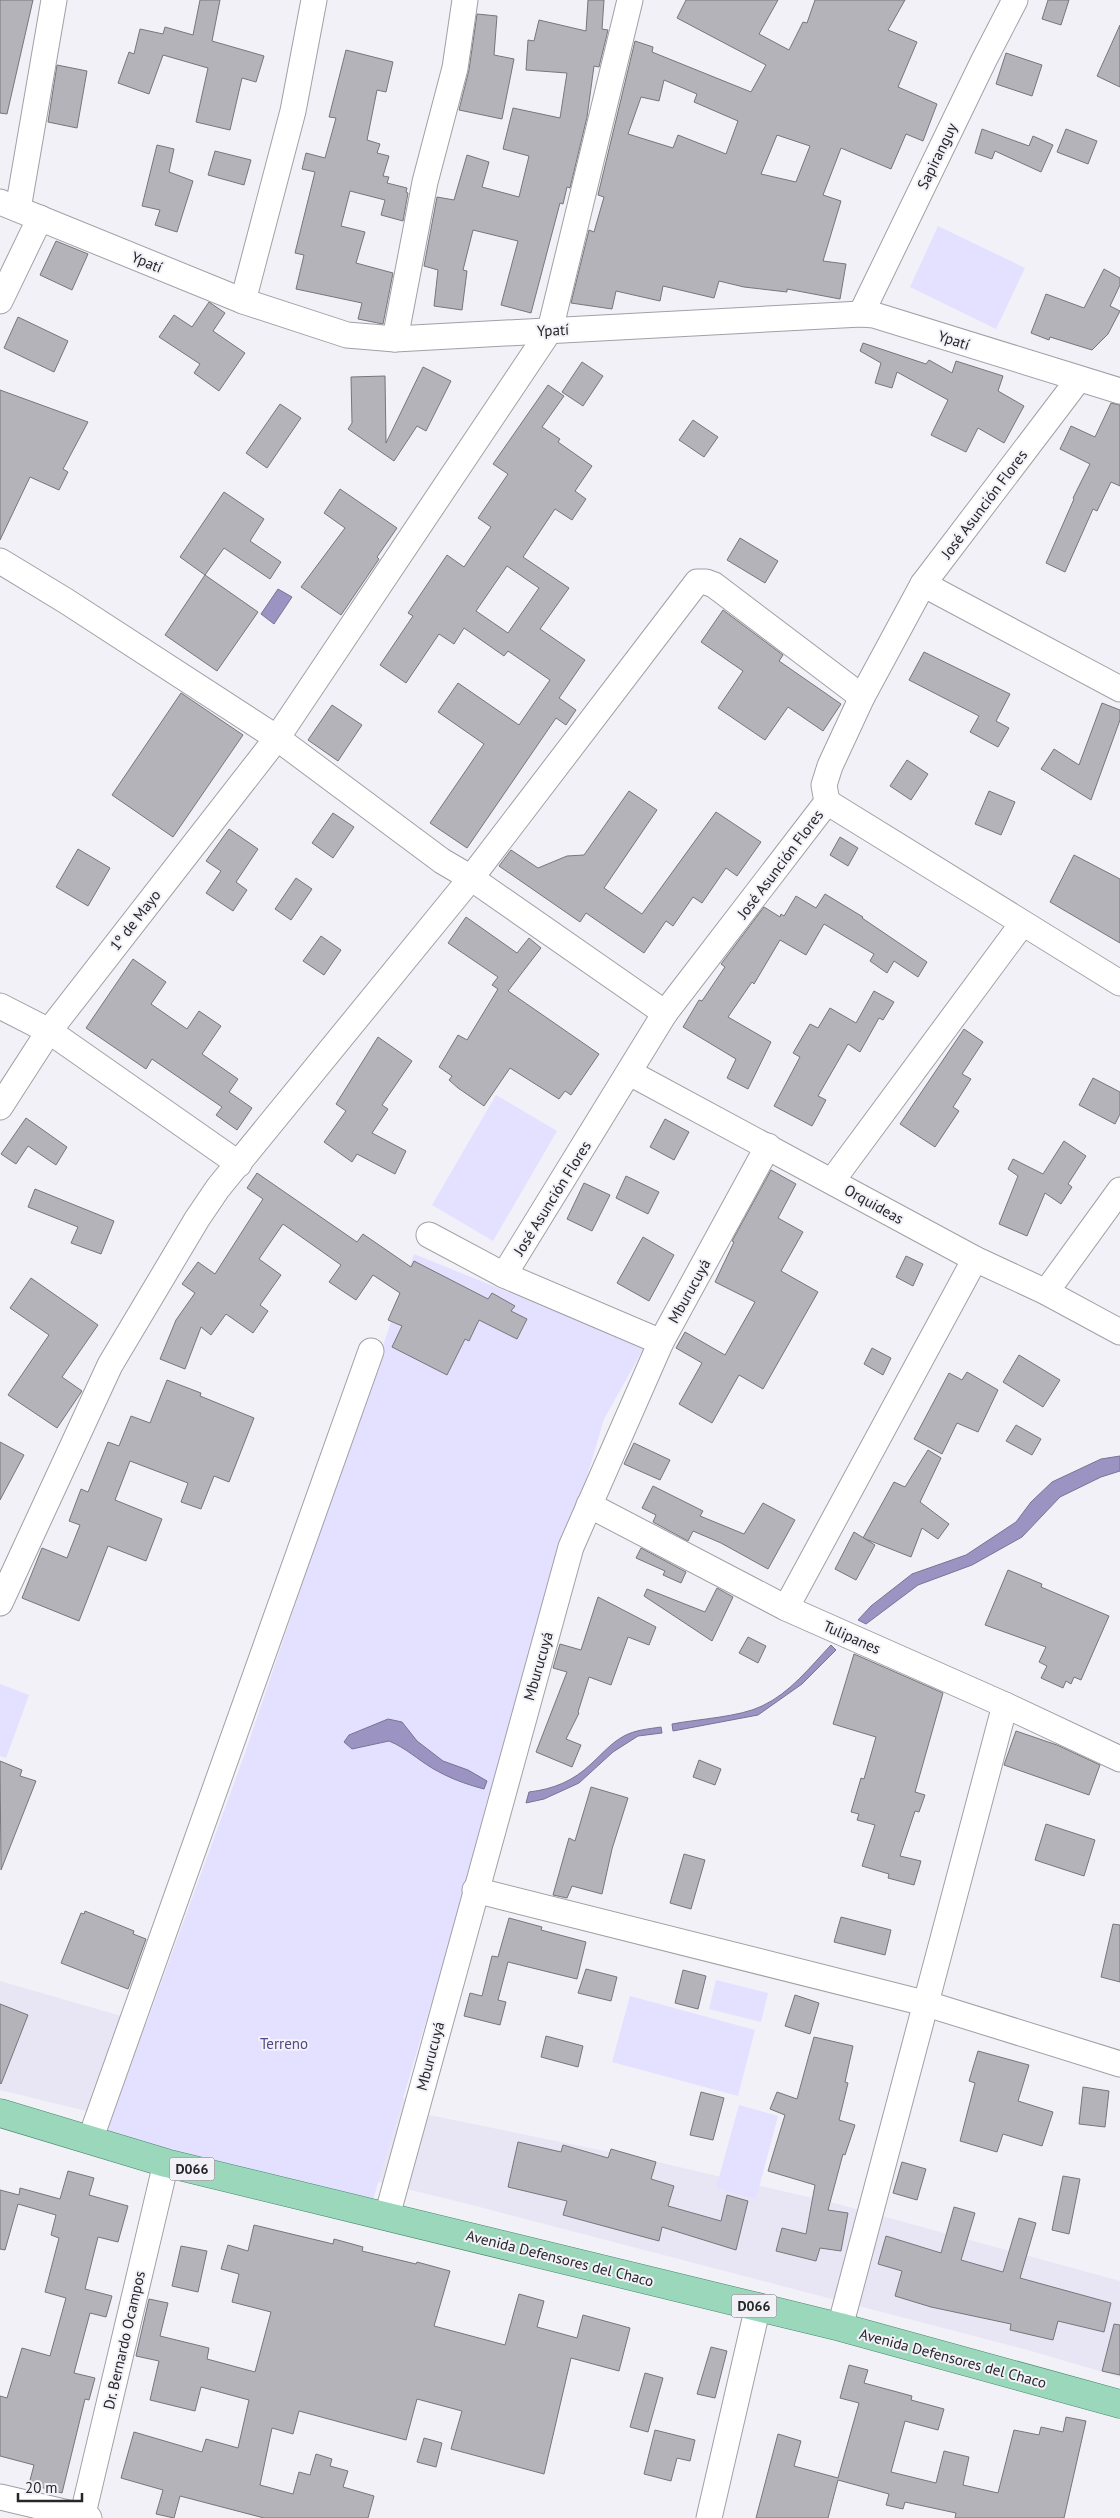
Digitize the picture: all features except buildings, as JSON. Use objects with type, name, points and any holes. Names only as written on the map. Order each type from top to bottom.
[{"type":"main road","name":"Avenida Defensores del Chaco","points":[[0,2113],[166,2163],[840,2326],[1120,2404]]},
{"type":"street","points":[[9,205],[54,0]]},
{"type":"street","points":[[243,301],[294,111],[314,0]]},
{"type":"street","points":[[395,338],[425,182],[455,68],[465,0]]},
{"type":"street","points":[[550,330],[630,0]]},
{"type":"street","name":"Sapiranguy","points":[[861,314],[1015,0]]},
{"type":"street","name":"Ypatí","points":[[9,205],[243,301],[347,335],[395,338],[861,314],[874,315],[1072,388],[1120,391]]},
{"type":"street","points":[[0,301],[40,218]]},
{"type":"street","name":"1º de Mayo","points":[[0,1108],[49,1031],[277,738],[550,330]]},
{"type":"street","name":"José Asunción Flores","points":[[504,1275],[630,1073],[665,1013],[826,802],[824,785],[862,697],[923,584],[1072,388]]},
{"type":"street","points":[[0,561],[66,601],[277,738],[415,841],[665,1013]]},
{"type":"street","points":[[0,1603],[110,1365],[197,1219],[218,1188],[471,878],[697,582],[706,582],[714,585],[862,697]]},
{"type":"street","points":[[923,584],[1120,689]]},
{"type":"street","points":[[826,802],[1120,983]]},
{"type":"street","points":[[832,1181],[1022,924]]},
{"type":"street","points":[[0,1006],[49,1031],[239,1164]]},
{"type":"street","name":"Orquideas","points":[[630,1073],[976,1259],[1046,1292],[1120,1332]]},
{"type":"street","name":"Mburucuyá","points":[[386,2216],[571,1546],[661,1342],[768,1146]]},
{"type":"street","points":[[1046,1292],[1120,1190]]},
{"type":"street","points":[[429,1235],[504,1275],[661,1342]]},
{"type":"street","points":[[786,1608],[976,1259]]},
{"type":"street","points":[[90,2140],[370,1351]]},
{"type":"street","name":"Tulipanes","points":[[588,1505],[786,1608],[1120,1759]]},
{"type":"street","points":[[840,2326],[924,2003],[1006,1706]]},
{"type":"street","points":[[475,1890],[924,2003],[1120,2064]]},
{"type":"street","name":"Dr. Bernardo Ocampos","points":[[85,2517],[166,2163]]},
{"type":"street","points":[[709,2518],[758,2306]]},
{"type":"street","points":[[0,2496],[85,2517]]},
{"type":"shaded area","points":[[278,589],[292,597],[274,624],[261,614]]},
{"type":"shaded area","points":[[1120,1456],[1120,1471],[1101,1477],[1060,1497],[1022,1537],[972,1565],[918,1585],[866,1624],[858,1620],[871,1606],[912,1574],[966,1555],[1016,1522],[1031,1502],[1052,1482],[1101,1459]]},
{"type":"shaded area","points":[[831,1645],[836,1650],[802,1684],[758,1715],[673,1731],[672,1724],[742,1713],[772,1701],[791,1687]]},
{"type":"shaded area","points":[[388,1719],[402,1722],[417,1741],[443,1761],[468,1770],[487,1781],[484,1789],[445,1775],[389,1741],[352,1749],[344,1742],[349,1735]]},
{"type":"shaded area","points":[[661,1727],[662,1733],[638,1736],[613,1752],[579,1783],[544,1799],[526,1803],[529,1792],[547,1789],[570,1780],[624,1736],[637,1731]]},
{"type":"shaded area","points":[[0,1981],[402,2097],[429,2115],[649,2160],[838,2204],[1120,2281],[1120,2377],[1031,2351],[468,2204],[0,2090]]},
{"type":"green space","points":[[938,226],[1025,268],[996,329],[910,287]]},
{"type":"green space","points":[[496,1095],[557,1131],[493,1241],[432,1205]]},
{"type":"green space","name":"Terreno","points":[[414,1254],[545,1307],[639,1340],[644,1348],[604,1419],[373,2200],[107,2145],[109,2126],[245,1753]]},
{"type":"green space","points":[[0,1684],[29,1695],[6,1758],[0,1756]]},
{"type":"green space","points":[[716,1980],[768,1993],[761,2022],[709,2009]]},
{"type":"green space","points":[[630,1996],[755,2030],[738,2096],[612,2062]]},
{"type":"green space","points":[[739,2105],[778,2116],[756,2199],[716,2188]]}]
